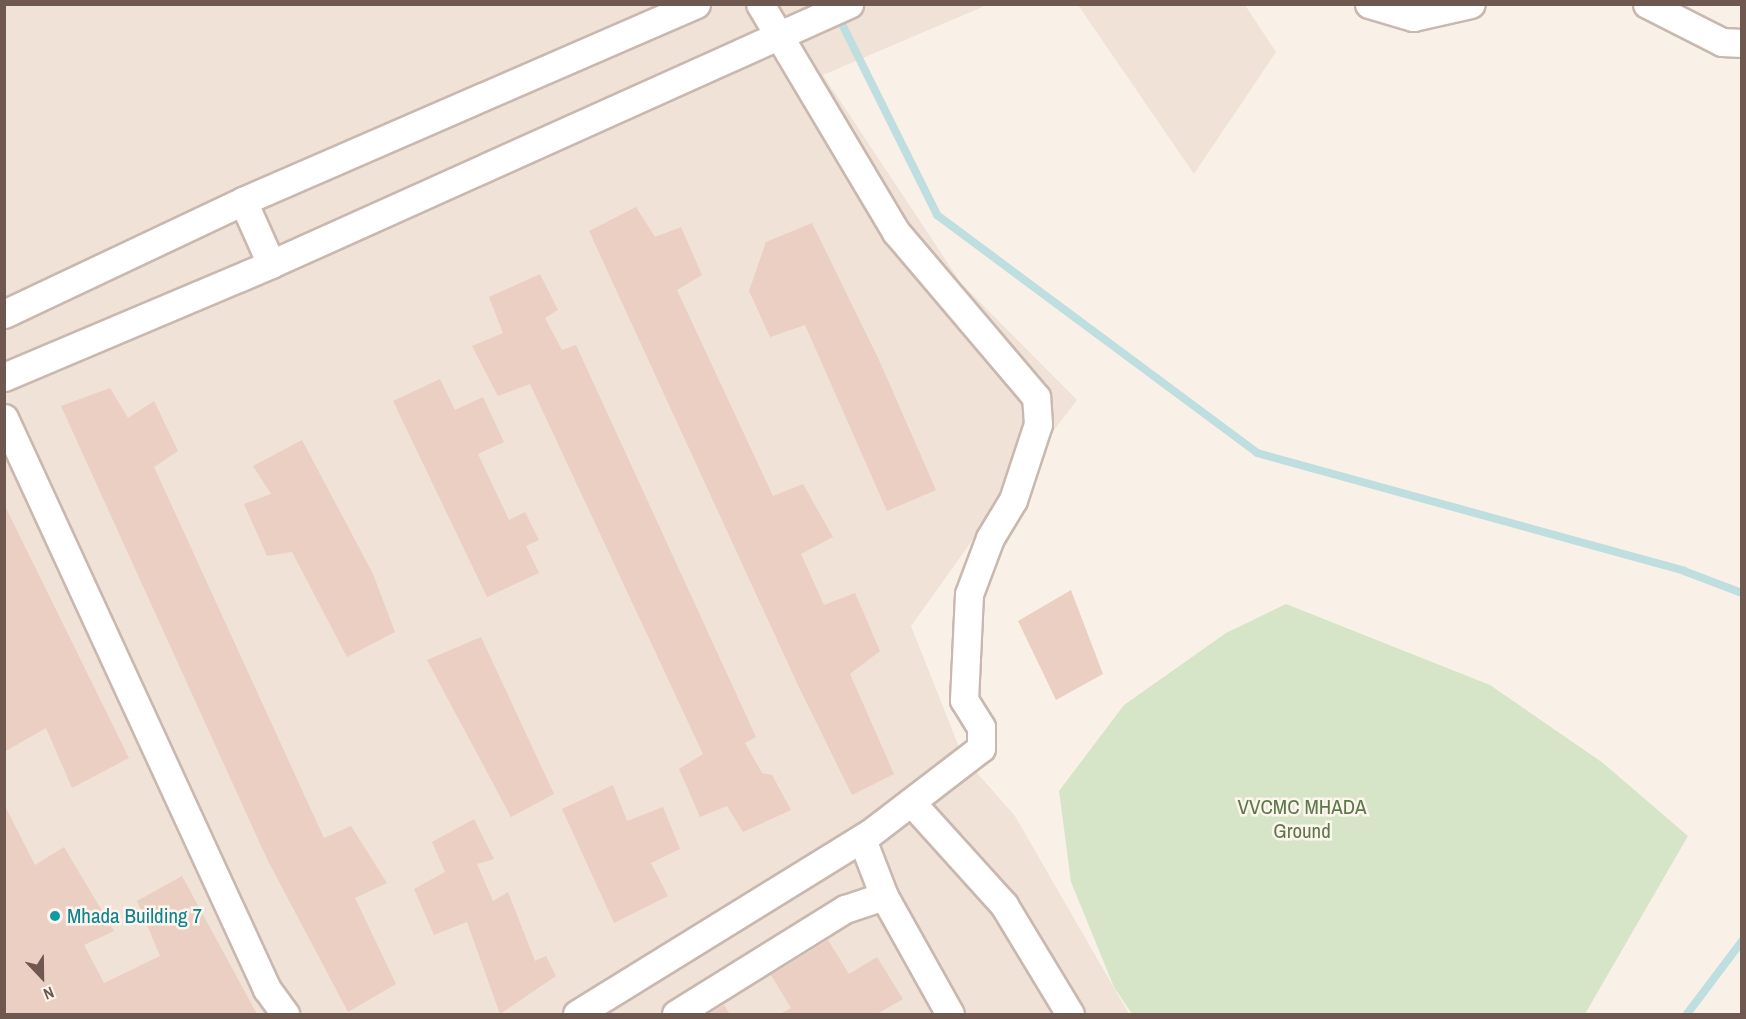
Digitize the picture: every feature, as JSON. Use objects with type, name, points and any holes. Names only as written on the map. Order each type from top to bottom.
[{"type":"street","points":[[4,314],[243,201],[696,4]]},
{"type":"street","points":[[577,1014],[862,839],[981,748],[981,727],[964,700],[969,594],[990,538],[1013,500],[1038,424],[1036,397],[896,232],[777,37],[760,4]]},
{"type":"street","points":[[1370,4],[1413,17],[1471,4]]},
{"type":"street","points":[[1647,4],[1722,42],[1742,43]]},
{"type":"street","points":[[4,377],[271,264],[840,9]]},
{"type":"street","points":[[243,201],[271,264]]},
{"type":"street","points":[[4,418],[267,989],[285,1014]]},
{"type":"street","points":[[911,802],[1004,905],[1070,1014]]},
{"type":"street","points":[[862,839],[884,896],[950,1014]]},
{"type":"street","points":[[676,1014],[845,909],[884,896]]},
{"type":"shaded area","points":[[5,5],[987,5],[823,75],[961,283],[1077,400],[1009,489],[911,626],[963,757],[1015,816],[1129,1014],[5,1014]]},
{"type":"shaded area","points":[[1078,5],[1245,5],[1276,52],[1194,174]]},
{"type":"green space","name":"VVCMC MHADA Ground","points":[[1286,604],[1490,685],[1603,763],[1688,836],[1585,1014],[1132,1014],[1114,987],[1071,882],[1059,791],[1124,705],[1226,633]]},
{"type":"building","points":[[636,207],[655,237],[681,227],[702,275],[677,290],[773,496],[803,484],[833,537],[801,554],[824,605],[855,593],[880,651],[850,674],[894,774],[852,795],[796,681],[589,231]]},
{"type":"building","points":[[812,223],[879,360],[936,490],[887,511],[805,325],[770,337],[749,291],[766,242]]},
{"type":"building","points":[[540,274],[558,310],[545,318],[562,350],[576,345],[756,737],[745,743],[762,773],[772,775],[791,810],[743,832],[727,806],[700,817],[679,769],[703,754],[530,384],[498,396],[472,346],[503,333],[489,297]]},
{"type":"building","points":[[440,379],[455,410],[483,397],[504,442],[478,454],[509,520],[525,512],[539,540],[526,546],[539,573],[487,597],[393,401]]},
{"type":"building","points":[[110,388],[128,418],[154,401],[178,451],[154,467],[324,838],[351,826],[387,883],[355,898],[396,984],[348,1012],[267,859],[61,406]]},
{"type":"building","points":[[302,440],[373,574],[395,632],[347,657],[292,552],[267,556],[244,504],[271,494],[253,466]]},
{"type":"building","points":[[4,504],[129,758],[72,788],[46,728],[4,752]]},
{"type":"building","points":[[1071,590],[1103,674],[1056,700],[1018,621]]},
{"type":"building","points":[[481,637],[554,794],[511,817],[427,660]]},
{"type":"building","points":[[613,785],[627,821],[663,807],[680,849],[651,863],[668,896],[614,923],[562,809]]},
{"type":"building","name":"Mhada Building 7","points":[[4,804],[35,865],[64,847],[114,931],[84,945],[104,983],[160,956],[137,901],[182,876],[257,1014],[8,1014],[4,1007]]},
{"type":"building","points":[[474,819],[494,859],[477,864],[493,901],[508,892],[535,961],[546,956],[556,976],[500,1014],[467,922],[434,935],[414,889],[445,872],[432,842]]},
{"type":"building","points":[[828,940],[849,974],[877,957],[903,999],[877,1014],[780,1014],[791,1008],[771,975]]},
{"type":"building","points":[[724,1005],[730,1014],[709,1014]]},
{"type":"waterway","points":[[837,14],[937,215],[1257,453],[1684,571],[1742,593]]},
{"type":"waterway","points":[[1687,1014],[1742,941]]},
{"type":"place","name":"Mhada Building 7","points":[[55,916]]}]
